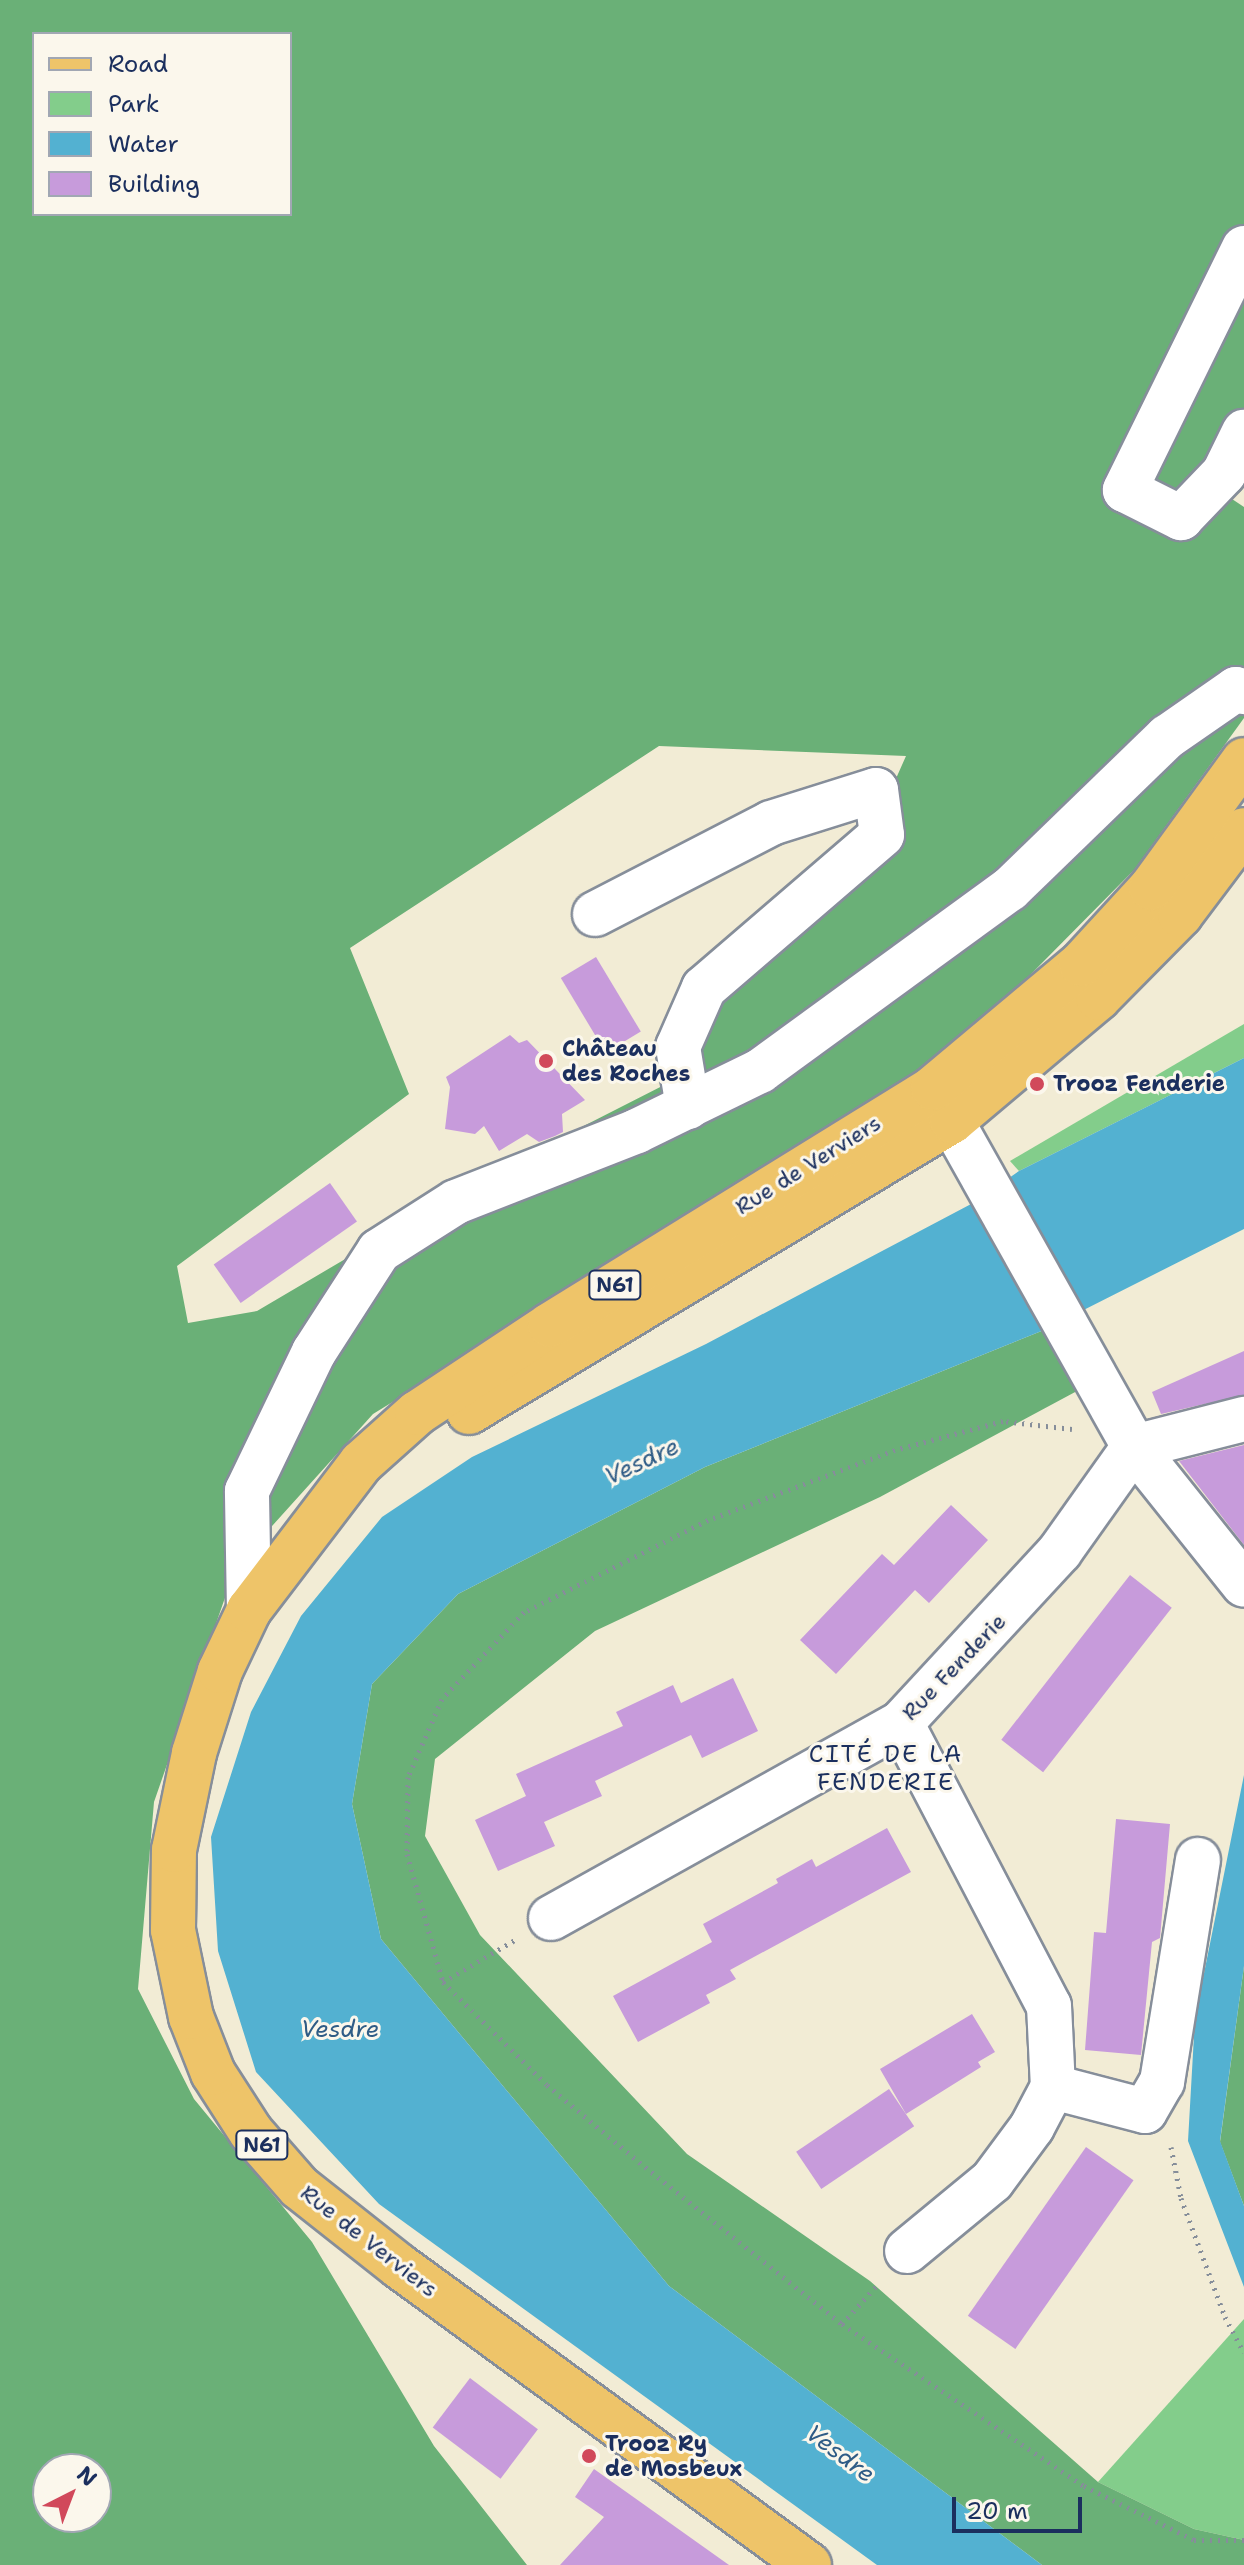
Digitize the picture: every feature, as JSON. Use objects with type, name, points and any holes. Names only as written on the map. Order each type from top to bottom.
[{"type":"main road","name":"Rue de Verviers","points":[[943,1105],[1151,888],[1244,760]]},
{"type":"main road","name":"Rue de Verviers","points":[[809,2565],[399,2266],[299,2187],[251,2132],[213,2073],[191,2017],[173,1930],[174,1850],[194,1753],[220,1671],[249,1610],[287,1556],[325,1515],[465,1414],[943,1105],[1098,998],[1180,915],[1244,830]]},
{"type":"street","points":[[1244,248],[1125,490],[1181,518],[1224,473],[1244,432]]},
{"type":"street","points":[[249,1610],[247,1491],[314,1352],[379,1251],[456,1202],[688,1107],[760,1071],[1010,889],[1167,737],[1236,689],[1244,692]]},
{"type":"street","points":[[595,914],[771,823],[876,790],[882,835],[704,988],[678,1047],[688,1107]]},
{"type":"street","points":[[943,1105],[984,1172],[1102,1395],[1134,1447],[1244,1585]]},
{"type":"street","points":[[1134,1447],[1186,1438],[1244,1419]]},
{"type":"street","name":"Rue Fenderie","points":[[551,1918],[901,1723],[1060,1551],[1134,1447]]},
{"type":"street","points":[[901,1723],[1049,2006],[1053,2087],[1032,2127],[992,2181],[907,2251]]},
{"type":"street","points":[[1053,2087],[1145,2111],[1162,2082],[1198,1860]]},
{"type":"path","points":[[1134,1447],[1066,1427],[1003,1421],[911,1446],[708,1520],[524,1612],[442,1699],[408,1777],[407,1854],[443,1982],[547,2085],[842,2324],[1084,2486],[1194,2540],[1244,2540]]},
{"type":"path","points":[[443,1982],[551,1918]]},
{"type":"path","points":[[1145,2111],[1170,2145],[1181,2198],[1225,2317],[1244,2352]]},
{"type":"path","points":[[842,2324],[907,2251]]},
{"type":"green space","points":[[0,0],[1244,0],[1244,412],[1193,473],[1244,507],[1244,718],[1135,869],[942,1064],[373,1414],[236,1566],[154,1802],[138,1989],[194,2099],[312,2242],[434,2446],[527,2565],[0,2565]],"holes":[[[659,746],[906,756],[854,873],[725,972],[674,1080],[493,1172],[257,1311],[188,1323],[177,1266],[409,1094],[350,948]]]},
{"type":"green space","points":[[1244,1024],[1244,1058],[1019,1171],[1010,1161]]},
{"type":"green space","points":[[1044,1330],[1077,1391],[880,1497],[595,1631],[435,1759],[425,1836],[480,1935],[687,2154],[870,2281],[1098,2482],[1194,2529],[1244,2540],[1244,2565],[1042,2565],[669,2286],[381,1939],[352,1804],[372,1684],[458,1594],[705,1467]]},
{"type":"green space","points":[[1244,1966],[1244,2206],[1220,2142]]},
{"type":"green space","points":[[1244,2319],[1244,2540],[1194,2529],[1098,2482]]},
{"type":"water","name":"Vesdre","points":[[1244,1058],[1244,1229],[1044,1330],[705,1467],[458,1594],[372,1684],[352,1804],[381,1939],[669,2286],[1042,2565],[877,2565],[379,2204],[256,2072],[218,1951],[211,1837],[251,1712],[301,1616],[382,1517],[472,1457],[706,1344],[973,1203],[1019,1171]]},
{"type":"water","points":[[1244,1775],[1244,1966],[1220,2141],[1244,2206],[1244,2287],[1188,2141],[1195,2018]]},
{"type":"building","points":[[596,957],[641,1032],[606,1053],[561,978]]},
{"type":"building","points":[[510,1035],[519,1043],[527,1040],[585,1100],[562,1114],[563,1132],[539,1142],[527,1134],[499,1151],[484,1126],[475,1134],[445,1129],[450,1087],[446,1077]]},
{"type":"building","points":[[330,1183],[357,1222],[241,1303],[214,1264]]},
{"type":"building","points":[[1244,1351],[1244,1395],[1161,1414],[1152,1392]]},
{"type":"building","points":[[1244,1445],[1244,1545],[1179,1461]]},
{"type":"building","points":[[951,1505],[988,1540],[929,1603],[915,1590],[836,1674],[800,1640],[882,1554],[894,1565]]},
{"type":"building","points":[[1130,1575],[1172,1608],[1043,1772],[1001,1740]]},
{"type":"building","points":[[733,1678],[758,1731],[702,1758],[691,1735],[595,1781],[602,1796],[544,1822],[555,1846],[498,1871],[475,1820],[526,1796],[516,1774],[623,1726],[616,1712],[673,1685],[681,1703]]},
{"type":"building","points":[[1116,1819],[1170,1824],[1160,1938],[1152,1942],[1141,2055],[1085,2050],[1094,1932],[1106,1933]]},
{"type":"building","points":[[887,1828],[911,1872],[730,1970],[736,1979],[706,1995],[710,2003],[638,2042],[613,1996],[712,1942],[703,1924],[778,1883],[776,1879],[812,1859],[816,1867]]},
{"type":"building","points":[[972,2014],[995,2052],[978,2062],[981,2067],[906,2114],[880,2069]]},
{"type":"building","points":[[889,2089],[914,2126],[821,2189],[796,2152]]},
{"type":"building","points":[[1086,2147],[1134,2180],[1015,2349],[968,2316]]},
{"type":"building","points":[[470,2378],[538,2429],[501,2479],[433,2428]]},
{"type":"building","points":[[594,2469],[729,2565],[560,2565],[604,2517],[575,2497]]},
{"type":"place","name":"Château des Roches","points":[[546,1061]]},
{"type":"place","name":"Trooz Fenderie","points":[[1037,1084]]},
{"type":"place","name":"Trooz Ry de Mosbeux","points":[[589,2456]]},
{"type":"district","name":"CITÉ DE LA FENDERIE","points":[[886,1769]]}]
